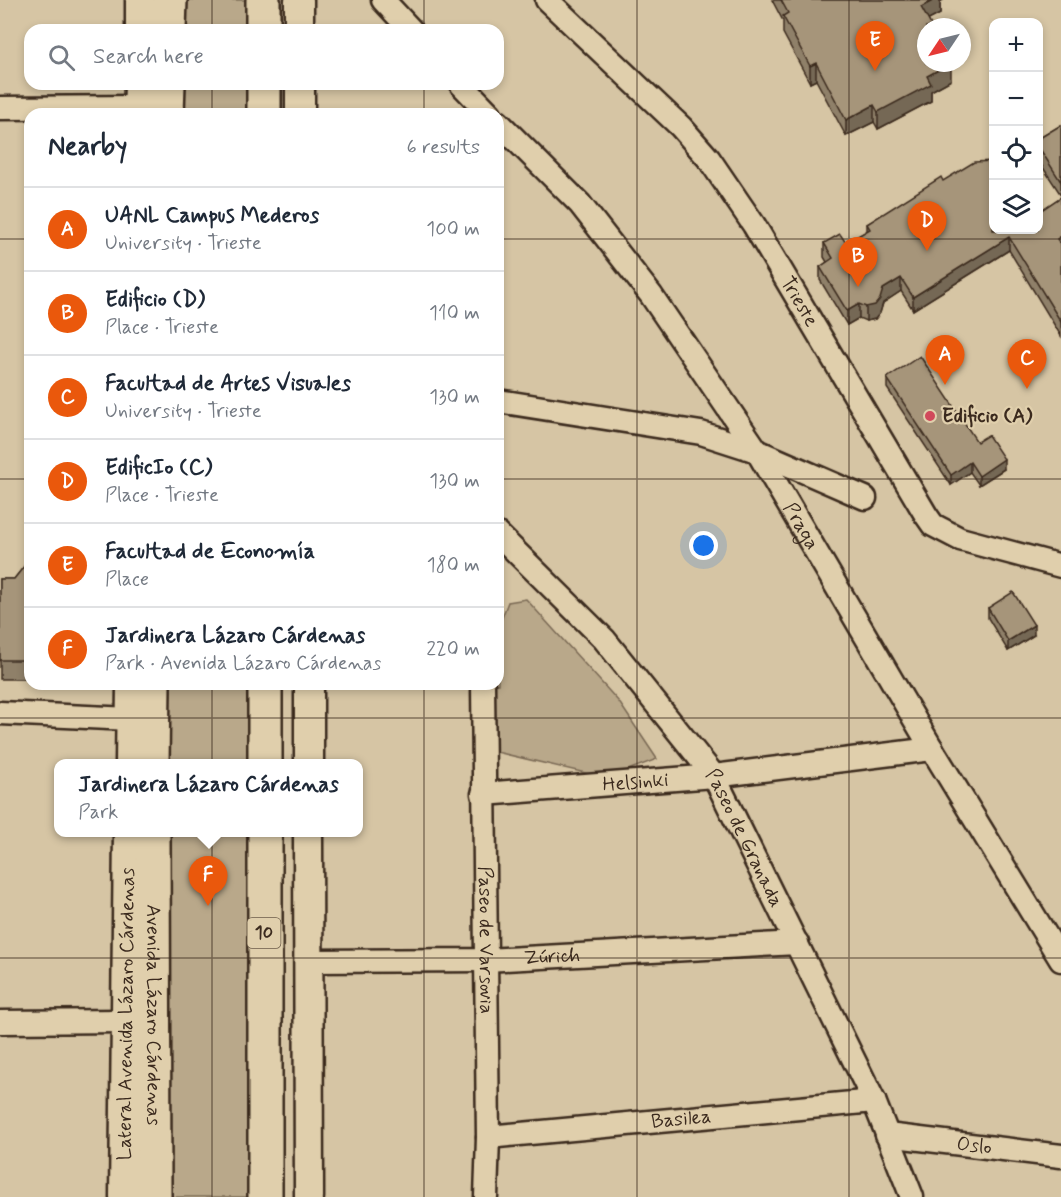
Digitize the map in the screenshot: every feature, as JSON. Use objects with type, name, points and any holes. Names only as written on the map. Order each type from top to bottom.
[{"type":"highway","points":[[169,24],[170,0]]},
{"type":"highway","points":[[263,0],[263,24]]},
{"type":"highway","points":[[146,105],[162,90]]},
{"type":"highway","points":[[264,90],[264,108]]},
{"type":"highway","points":[[265,690],[265,759]]},
{"type":"highway","points":[[136,696],[134,716],[136,759]]},
{"type":"highway","points":[[136,696],[151,759]]},
{"type":"highway","points":[[137,837],[138,923],[154,966]]},
{"type":"highway","name":"Avenida Lázaro Cárdenas","points":[[153,837],[154,1197]]},
{"type":"highway","name":"10","points":[[265,837],[265,1197]]},
{"type":"main road","points":[[140,0],[140,24]]},
{"type":"main road","points":[[299,0],[299,24]]},
{"type":"main road","points":[[300,90],[300,108]]},
{"type":"main road","points":[[309,690],[309,759]]},
{"type":"main road","points":[[130,759],[136,696]]},
{"type":"main road","name":"Lateral Avenida Lázaro Cárdenas","points":[[124,1197],[128,837]]},
{"type":"main road","points":[[308,837],[309,1197]]},
{"type":"street","points":[[383,0],[405,24]]},
{"type":"street","name":"Trieste","points":[[547,0],[681,127],[709,159],[754,225],[933,525],[960,539],[1061,566]]},
{"type":"street","name":"Praga","points":[[467,90],[483,108]]},
{"type":"street","points":[[0,108],[146,105]]},
{"type":"street","name":"Praga","points":[[504,130],[587,213],[651,295],[757,451],[932,749],[1061,960]]},
{"type":"street","points":[[504,402],[701,433],[757,451],[865,498]]},
{"type":"street","name":"Paseo de Granada","points":[[504,540],[604,639],[714,776],[874,1101],[912,1197]]},
{"type":"street","name":"Paseo de Varsovia","points":[[483,690],[488,1137],[486,1197]]},
{"type":"street","points":[[0,713],[136,696]]},
{"type":"street","name":"Helsinki","points":[[483,794],[714,776],[932,749]]},
{"type":"street","name":"Zúrich","points":[[308,961],[486,960],[797,943]]},
{"type":"street","points":[[0,1022],[126,1021]]},
{"type":"street","name":"Basilea","points":[[488,1137],[874,1101]]},
{"type":"street","name":"Oslo","points":[[887,1136],[1061,1156]]},
{"type":"shaded area","points":[[181,0],[245,0],[246,24],[180,24]]},
{"type":"shaded area","points":[[178,90],[247,90],[247,108],[177,108]]},
{"type":"shaded area","points":[[526,599],[619,702],[657,759],[607,778],[492,751],[491,690],[504,690],[504,612],[508,602]]},
{"type":"shaded area","points":[[153,690],[259,690],[261,759],[152,759]]},
{"type":"shaded area","points":[[153,837],[262,837],[265,1197],[154,1197]]},
{"type":"building","points":[[781,0],[934,0],[921,7],[927,18],[917,18],[917,72],[934,72],[927,76],[931,84],[878,112],[874,105],[846,120],[816,63],[810,66],[783,16],[788,13]]},
{"type":"building","points":[[1061,125],[1061,182],[1043,154],[1043,136]]},
{"type":"building","points":[[989,161],[989,234],[1043,234],[1043,209],[1061,197],[1061,236],[1057,239],[1061,245],[1061,322],[1009,237],[913,297],[901,278],[883,289],[875,305],[866,307],[859,304],[847,311],[820,267],[833,258],[824,243],[840,234],[846,243],[870,229],[867,224],[941,177],[943,181],[974,162]]},
{"type":"building","name":"Edificio (A)","points":[[920,356],[977,442],[988,435],[1004,459],[979,476],[970,462],[951,475],[887,378]]},
{"type":"building","points":[[24,566],[24,660],[0,660],[0,579],[14,579]]},
{"type":"building","points":[[1013,592],[1034,625],[1008,641],[988,608]]},
{"type":"place","name":"Facultad de Economía","points":[[875,71]]},
{"type":"place","name":"EdificIo (C)","points":[[927,251]]},
{"type":"place","name":"Edificio (D)","points":[[858,287]]},
{"type":"place","name":"UANL Campus Mederos","points":[[945,385]]},
{"type":"place","name":"Facultad de Artes Visuales","points":[[1027,389]]},
{"type":"place","name":"Edificio (A)","points":[[930,416]]},
{"type":"place","name":"Jardinera Lázaro Cárdenas","points":[[208,906]]}]
